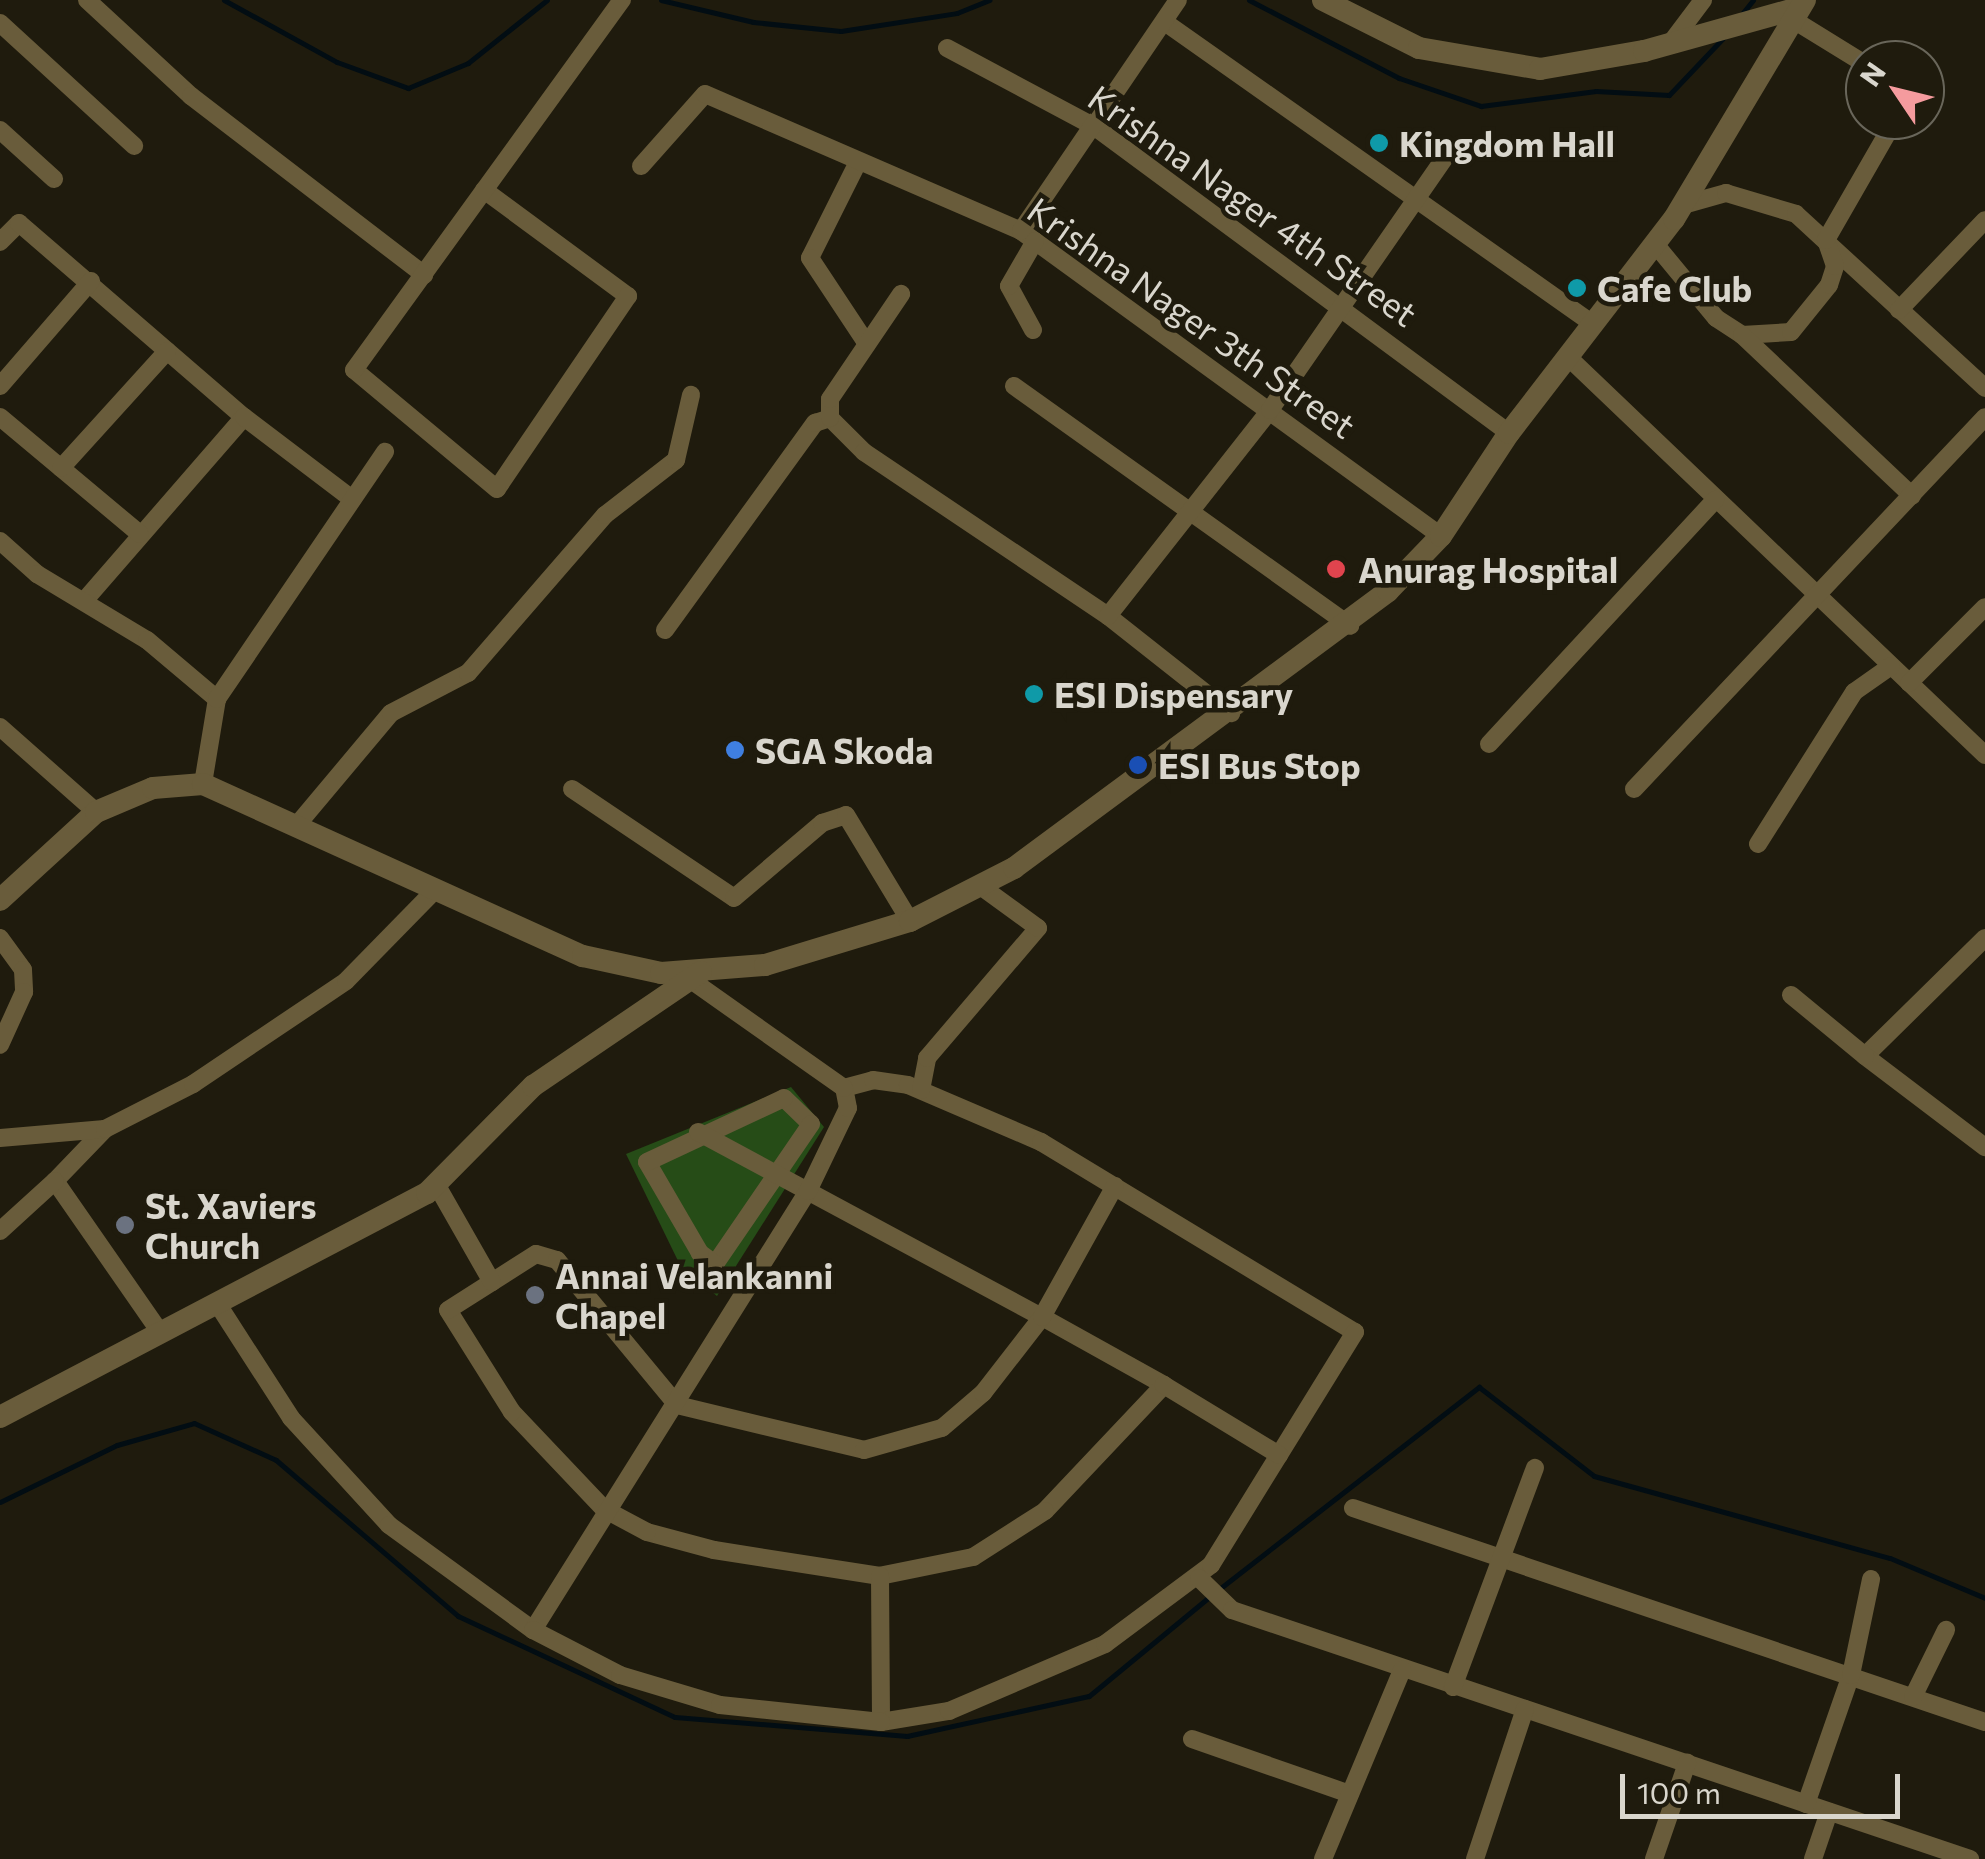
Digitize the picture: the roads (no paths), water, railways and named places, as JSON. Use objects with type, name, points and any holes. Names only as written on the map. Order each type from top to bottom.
[{"type":"street","points":[[87,0],[191,96],[424,275]]},
{"type":"street","points":[[484,190],[628,296],[497,489],[354,370],[424,275],[484,190],[622,0]]},
{"type":"street","points":[[1033,330],[1009,286],[1028,236],[1178,0]]},
{"type":"street","points":[[1324,0],[1355,7],[1418,48],[1540,68],[1694,39],[1791,11]]},
{"type":"street","points":[[1670,44],[1703,0]]},
{"type":"street","points":[[1791,11],[1845,50]]},
{"type":"street","points":[[0,900],[96,812],[153,788],[203,784],[583,956],[661,973],[698,975],[765,965],[910,921],[979,886],[1231,713],[1350,626],[1441,536],[1510,433],[1682,205],[1791,11]]},
{"type":"street","points":[[0,23],[134,146]]},
{"type":"street","points":[[1166,23],[1594,324]]},
{"type":"street","name":"Krishna Nager 4th Street","points":[[947,48],[1095,127],[1344,304],[1510,433]]},
{"type":"street","name":"Krishna Nager 3th Street","points":[[641,166],[705,94],[1028,236],[1441,536]]},
{"type":"street","points":[[0,130],[54,179]]},
{"type":"street","points":[[1742,335],[1791,332],[1811,311],[1835,266],[1826,240],[1884,140]]},
{"type":"street","points":[[1108,616],[1270,410],[1446,154]]},
{"type":"street","points":[[858,162],[810,258],[867,344]]},
{"type":"street","points":[[1682,205],[1726,193],[1763,198],[1826,240],[1985,388]]},
{"type":"street","points":[[1899,310],[1985,220]]},
{"type":"street","points":[[0,242],[19,223],[91,281],[244,417],[352,498]]},
{"type":"street","points":[[1655,244],[1716,318],[1742,335],[1912,496]]},
{"type":"street","points":[[0,386],[91,281]]},
{"type":"street","points":[[901,294],[830,399],[830,418],[864,452],[1108,616],[1231,713]]},
{"type":"street","points":[[62,468],[167,352]]},
{"type":"street","points":[[1568,356],[1812,596],[1985,755]]},
{"type":"street","points":[[1014,386],[1350,626]]},
{"type":"street","points":[[297,825],[392,713],[468,673],[606,515],[676,460],[691,395]]},
{"type":"street","points":[[0,416],[140,534]]},
{"type":"street","points":[[85,600],[244,417]]},
{"type":"street","points":[[1634,789],[1985,417]]},
{"type":"street","points":[[665,630],[815,423],[830,418]]},
{"type":"street","points":[[203,784],[216,699],[385,452]]},
{"type":"street","points":[[1488,744],[1715,500]]},
{"type":"street","points":[[0,541],[37,574],[85,600],[216,699]]},
{"type":"street","points":[[1909,683],[1985,607]]},
{"type":"street","points":[[1758,844],[1854,692],[1891,666]]},
{"type":"street","points":[[0,727],[96,812]]},
{"type":"street","points":[[572,789],[734,898],[822,822],[846,816],[910,921]]},
{"type":"street","points":[[921,1090],[927,1058],[1038,928],[979,886]]},
{"type":"street","points":[[2,1132],[49,1140],[105,1129],[193,1084],[346,982],[435,890]]},
{"type":"street","points":[[0,938],[23,970],[24,992],[0,1045]]},
{"type":"street","points":[[1866,1056],[1985,938]]},
{"type":"street","points":[[533,1630],[604,1509],[677,1405],[808,1191],[848,1108],[844,1088],[698,975]]},
{"type":"street","points":[[0,1417],[158,1329],[218,1303],[436,1184],[533,1086],[698,975]]},
{"type":"street","points":[[1791,995],[1985,1147]]},
{"type":"street","points":[[218,1303],[291,1418],[389,1525],[533,1630],[620,1675],[720,1705],[881,1722],[949,1712],[1033,1682],[1105,1644],[1199,1578],[1355,1332],[1041,1142],[921,1090],[872,1080],[844,1088]]},
{"type":"street","points":[[784,1098],[811,1124],[776,1174],[715,1264],[647,1162],[698,1132],[784,1098]]},
{"type":"street","points":[[0,1232],[105,1129]]},
{"type":"street","points":[[698,1132],[1042,1317],[1279,1455]]},
{"type":"street","points":[[55,1181],[158,1329]]},
{"type":"street","points":[[436,1184],[492,1282]]},
{"type":"street","points":[[1114,1186],[1042,1317],[983,1393],[942,1428],[864,1450],[783,1436],[677,1405],[556,1260],[536,1254],[448,1310],[447,1320],[548,1456],[604,1509],[647,1532],[714,1550],[880,1576],[973,1557],[1044,1511],[1164,1386]]},
{"type":"street","points":[[1454,1687],[1535,1468]]},
{"type":"street","points":[[1353,1508],[1505,1556],[1985,1722]]},
{"type":"street","points":[[880,1576],[881,1722]]},
{"type":"street","points":[[1199,1578],[1232,1610],[1970,1859]]},
{"type":"street","points":[[1806,1804],[1850,1675],[1871,1580]]},
{"type":"street","points":[[1913,1697],[1946,1630]]},
{"type":"street","points":[[1324,1859],[1402,1670]]},
{"type":"street","points":[[1475,1859],[1525,1709]]},
{"type":"street","points":[[1192,1739],[1350,1794]]},
{"type":"street","points":[[1654,1859],[1686,1763]]},
{"type":"street","points":[[1813,1859],[1829,1812]]},
{"type":"waterway","points":[[224,0],[337,62],[408,88],[468,63],[547,0]]},
{"type":"waterway","points":[[661,0],[753,22],[841,31],[957,13],[990,0]]},
{"type":"waterway","points":[[1249,0],[1399,78],[1481,106],[1596,91],[1669,95],[1725,36]]},
{"type":"waterway","points":[[1741,15],[1753,0]]},
{"type":"waterway","points":[[1218,1590],[1479,1387],[1594,1476],[1890,1558],[1985,1598]]},
{"type":"waterway","points":[[0,1502],[117,1445],[194,1423],[276,1460],[458,1616],[675,1717],[907,1736],[1089,1696],[1209,1597]]},
{"type":"place","name":"Kingdom Hall","points":[[1379,143]]},
{"type":"place","name":"Cafe Club","points":[[1577,288]]},
{"type":"place","name":"Anurag Hospital","points":[[1336,569]]},
{"type":"place","name":"ESI Dispensary","points":[[1034,694]]},
{"type":"place","name":"SGA Skoda","points":[[735,750]]},
{"type":"place","name":"ESI Bus Stop","points":[[1138,765]]},
{"type":"place","name":"St. Xaviers Church","points":[[125,1225]]},
{"type":"place","name":"Annai Velankanni Chapel","points":[[535,1295]]}]
